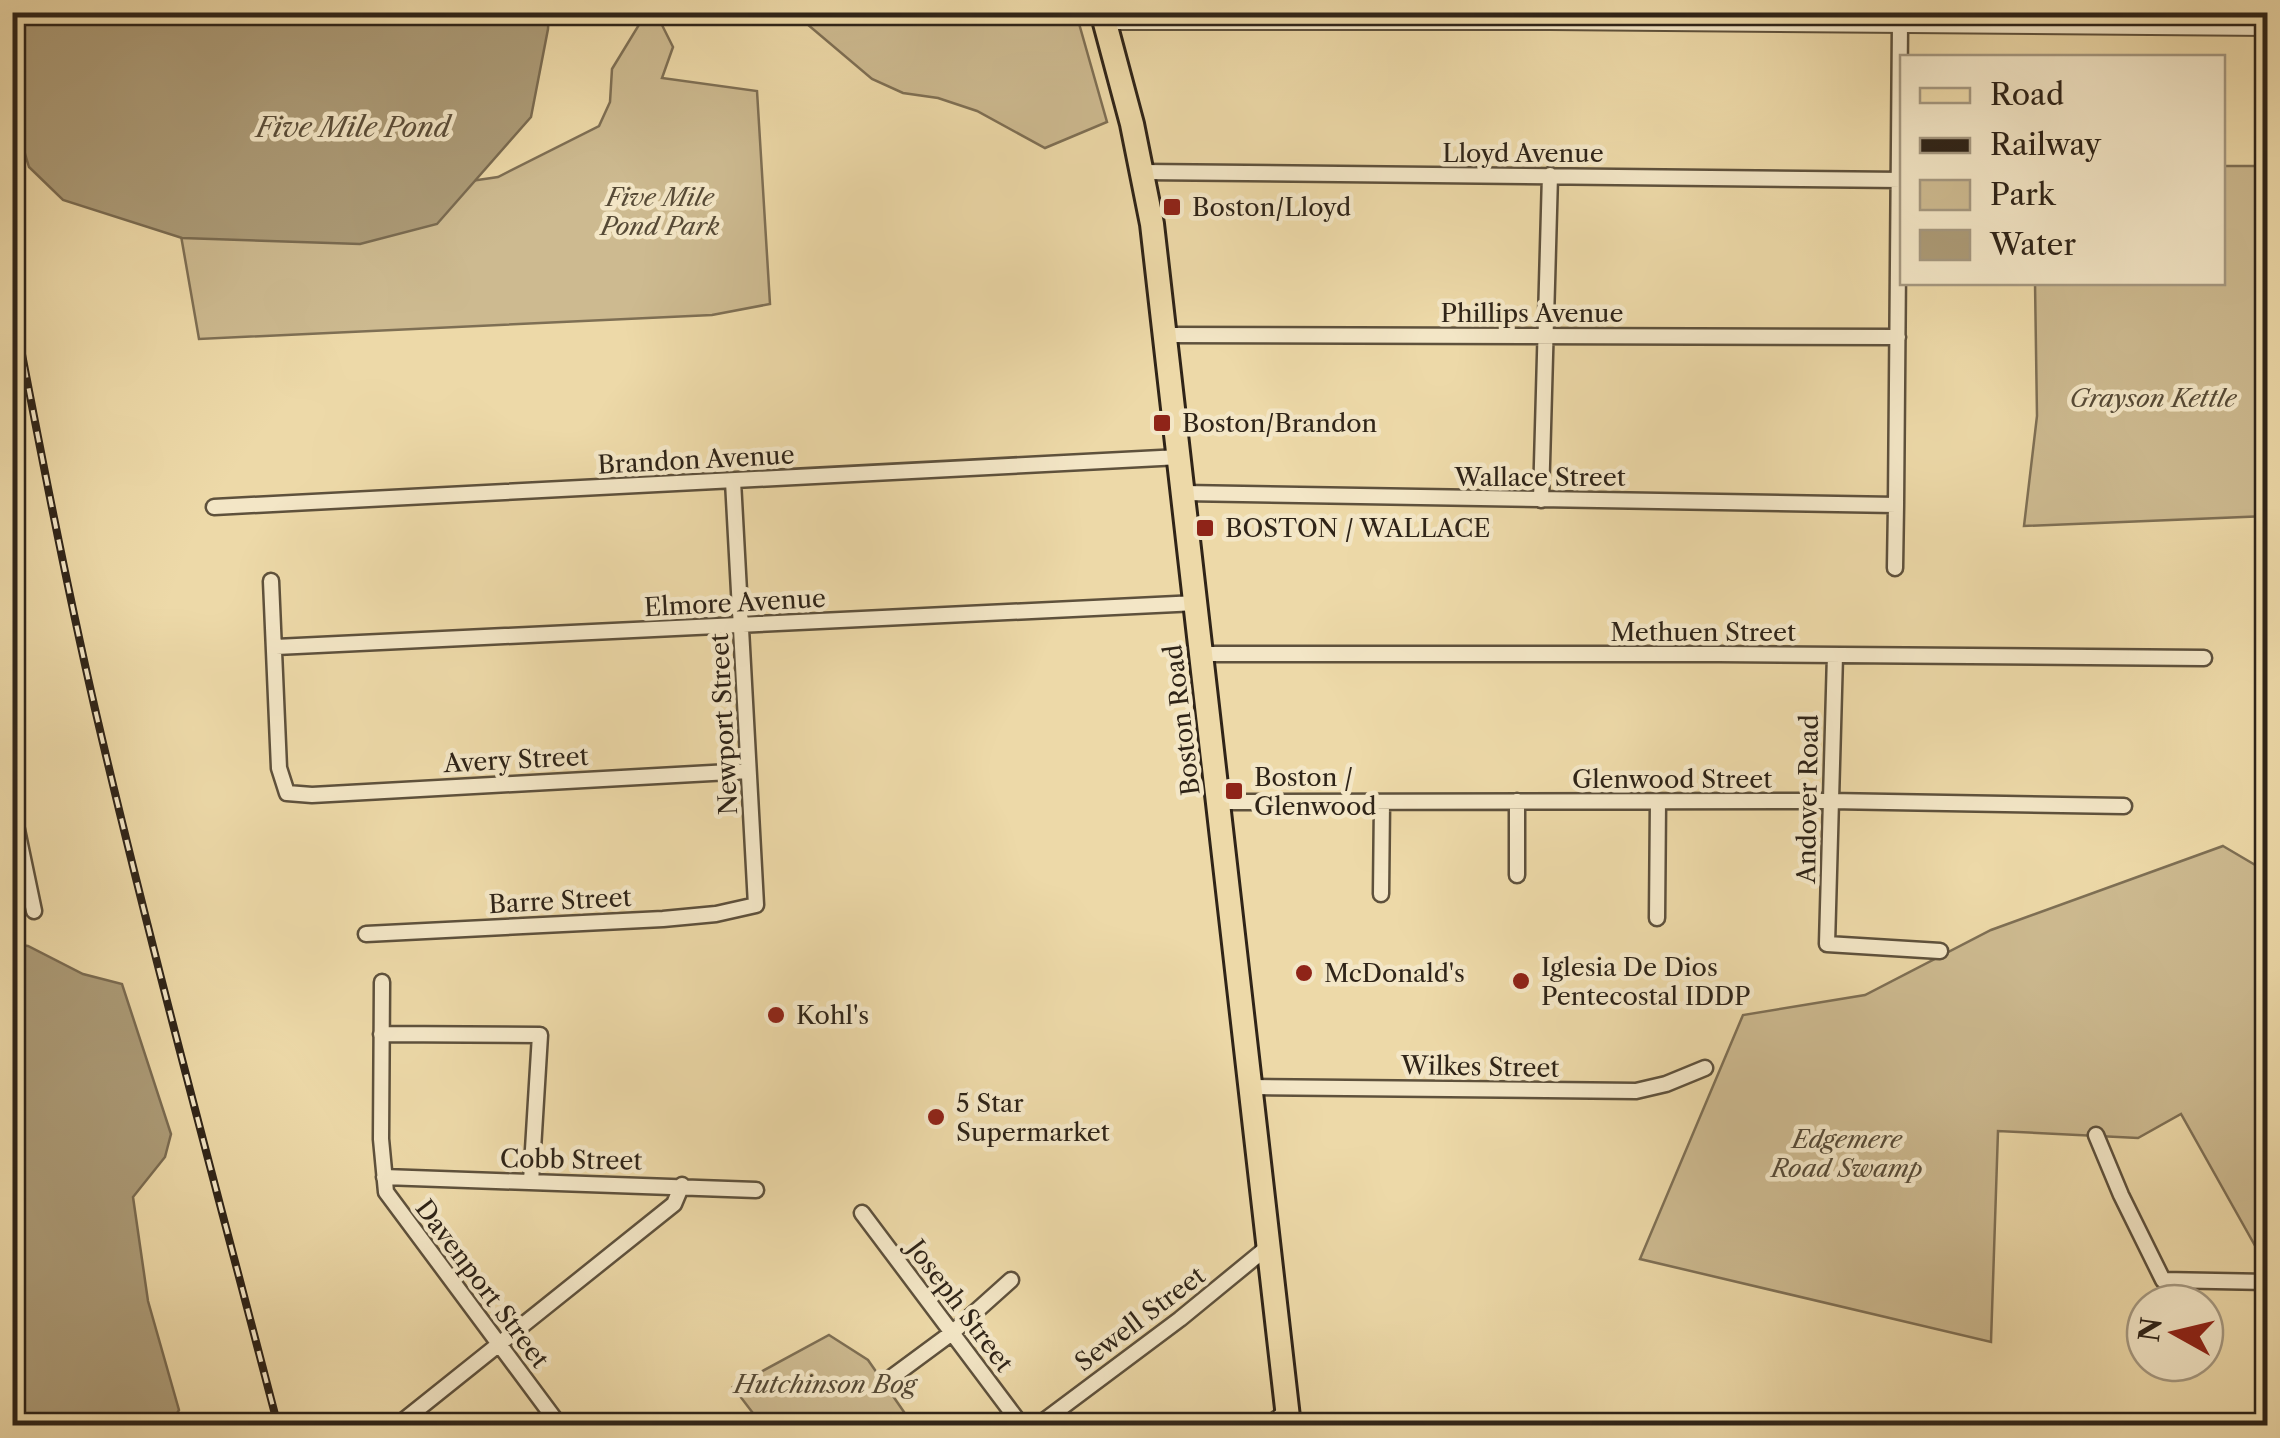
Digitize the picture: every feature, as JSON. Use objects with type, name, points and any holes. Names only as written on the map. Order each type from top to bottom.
[{"type":"main road","name":"Boston Road","points":[[1104,16],[1143,172],[1165,334],[1288,1418]]},
{"type":"street","points":[[1104,16],[2268,26]]},
{"type":"street","points":[[1895,568],[1900,24]]},
{"type":"street","name":"Lloyd Avenue","points":[[1143,172],[1900,180]]},
{"type":"street","points":[[1541,500],[1550,175]]},
{"type":"street","name":"Phillips Avenue","points":[[1165,334],[1898,338]]},
{"type":"street","name":"Brandon Avenue","points":[[214,507],[1180,457]]},
{"type":"street","name":"Newport Street","points":[[733,482],[756,905]]},
{"type":"street","name":"Wallace Street","points":[[1184,494],[1896,504]]},
{"type":"street","points":[[271,581],[276,647]]},
{"type":"street","name":"Elmore Avenue","points":[[276,647],[1197,604]]},
{"type":"street","name":"Avery Street","points":[[276,647],[279,768],[287,793],[312,795],[748,771]]},
{"type":"street","name":"Methuen Street","points":[[1202,654],[2204,658]]},
{"type":"street","name":"Andover Road","points":[[1835,656],[1827,944],[1940,951]]},
{"type":"street","points":[[1517,801],[1517,876]]},
{"type":"street","name":"Glenwood Street","points":[[1219,802],[1830,801],[2124,806]]},
{"type":"street","points":[[1382,802],[1382,894]]},
{"type":"street","points":[[1657,918],[1658,802]]},
{"type":"street","points":[[12,806],[14,840],[34,912]]},
{"type":"street","name":"Barre Street","points":[[366,934],[663,918],[716,914],[756,905]]},
{"type":"street","name":"Davenport Street","points":[[382,982],[386,1192],[560,1426]]},
{"type":"street","points":[[381,1034],[540,1035],[531,1182]]},
{"type":"street","name":"Wilkes Street","points":[[1252,1087],[1636,1091],[1704,1068]]},
{"type":"street","points":[[2096,1135],[2163,1280],[2268,1282]]},
{"type":"street","name":"Cobb Street","points":[[384,1177],[756,1190]]},
{"type":"street","points":[[404,1423],[674,1204],[682,1186]]},
{"type":"street","name":"Joseph Street","points":[[862,1213],[1022,1426]]},
{"type":"street","name":"Sewell Street","points":[[1037,1426],[1269,1246]]},
{"type":"street","points":[[888,1380],[953,1332],[1011,1280]]},
{"type":"street","points":[[1267,1426],[1288,1418]]},
{"type":"green space","points":[[794,13],[1076,13],[1107,122],[1045,148],[977,111],[938,98],[903,93],[872,79]]},
{"type":"green space","name":"Five Mile Pond Park","points":[[659,19],[673,47],[662,78],[757,91],[770,304],[712,315],[199,339],[164,138],[430,187],[498,177],[599,126],[610,102],[612,69],[640,23]]},
{"type":"green space","points":[[13,139],[21,313],[13,313]]},
{"type":"green space","name":"Grayson Kettle","points":[[2225,166],[2267,166],[2267,516],[2024,526],[2037,416],[2035,285],[2225,285]]},
{"type":"green space","name":"Edgemere Road Swamp","points":[[2223,846],[2267,872],[2267,1267],[2181,1114],[2138,1138],[1998,1131],[1991,1342],[1640,1259],[1743,1015],[1865,995],[1991,930]]},
{"type":"green space","name":"Hutchinson Bog","points":[[829,1335],[868,1360],[913,1425],[762,1425],[733,1387]]},
{"type":"water","name":"Five Mile Pond","points":[[13,13],[549,13],[531,117],[437,224],[360,244],[182,238],[63,200],[29,167],[13,114]]},
{"type":"water","points":[[13,944],[28,946],[83,974],[122,984],[171,1134],[165,1157],[133,1197],[148,1301],[179,1410],[170,1425],[13,1425]]},
{"type":"railway","points":[[12,302],[95,709],[278,1426]]},
{"type":"place","name":"Boston/Lloyd","points":[[1172,207]]},
{"type":"place","name":"Boston/Brandon","points":[[1162,423]]},
{"type":"place","name":"BOSTON / WALLACE","points":[[1205,528]]},
{"type":"place","name":"Boston / Glenwood","points":[[1234,791]]},
{"type":"place","name":"McDonald's","points":[[1304,973]]},
{"type":"place","name":"Iglesia De Dios Pentecostal IDDP","points":[[1521,981]]},
{"type":"place","name":"Kohl's","points":[[776,1015]]},
{"type":"place","name":"5 Star Supermarket","points":[[936,1117]]}]
